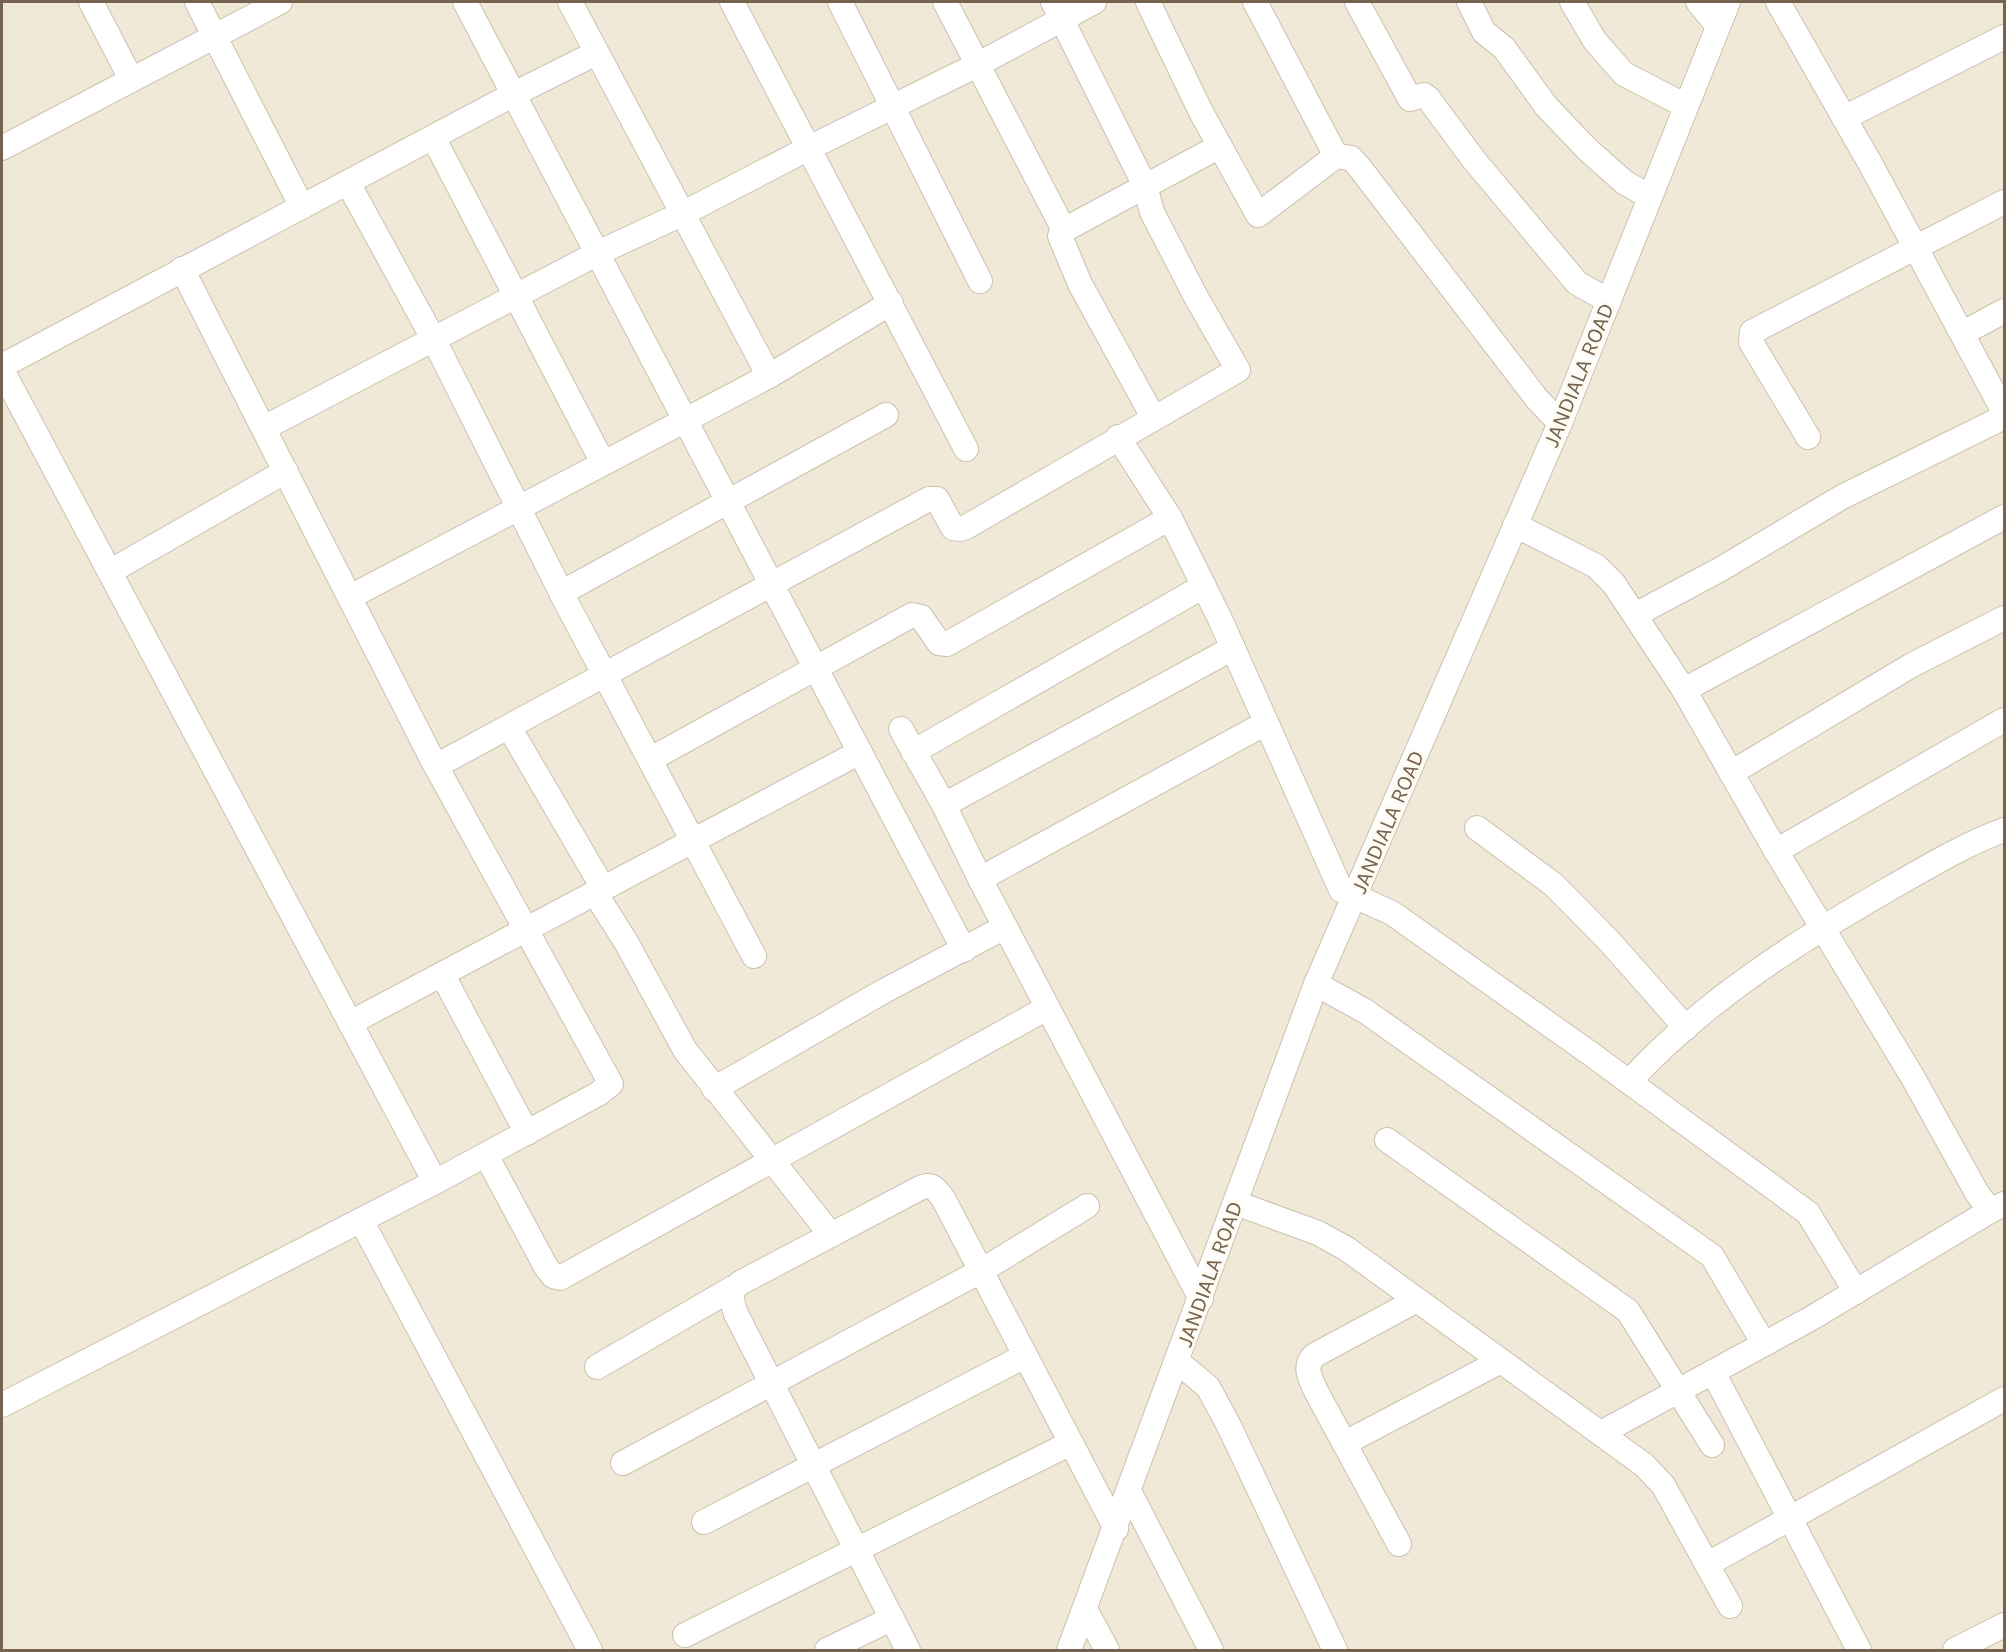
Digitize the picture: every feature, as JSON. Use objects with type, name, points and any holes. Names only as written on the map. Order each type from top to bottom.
[{"type":"street","points":[[91,2],[131,79]]},
{"type":"street","points":[[197,2],[302,207]]},
{"type":"street","points":[[2,148],[280,2]]},
{"type":"street","points":[[465,2],[964,950]]},
{"type":"street","points":[[570,2],[769,376]]},
{"type":"street","points":[[732,2],[966,449]]},
{"type":"street","points":[[840,2],[980,281]]},
{"type":"street","points":[[945,2],[1064,230],[1061,241],[1080,284],[1153,417]]},
{"type":"street","points":[[264,428],[598,253],[684,213],[977,65],[1057,10],[1094,2]]},
{"type":"street","points":[[1148,2],[1220,146],[1258,215],[1336,156],[1351,158],[1537,399],[1560,423]]},
{"type":"street","points":[[1255,2],[1336,156]]},
{"type":"street","points":[[1357,2],[1410,99],[1424,95],[1428,98],[1474,160],[1577,283],[1609,301]]},
{"type":"street","points":[[1468,2],[1484,32],[1504,48],[1546,106],[1617,175],[1650,198]]},
{"type":"street","points":[[1572,2],[1600,48],[1624,74],[1686,106]]},
{"type":"street","points":[[1698,2],[1718,26]]},
{"type":"street","name":"JANDIALA ROAD","points":[[1069,1650],[1178,1362],[1316,984],[1560,423],[1728,2]]},
{"type":"street","points":[[1778,2],[1917,247],[2004,412]]},
{"type":"street","points":[[436,766],[929,499],[937,499],[953,528],[960,530],[1238,370],[1196,297],[1152,212],[1145,186],[1057,10]]},
{"type":"street","points":[[1844,118],[2004,37]]},
{"type":"street","points":[[435,1182],[2,368],[182,269],[514,94],[597,53]]},
{"type":"street","points":[[433,137],[603,463]]},
{"type":"street","points":[[1064,230],[1220,146]]},
{"type":"street","points":[[348,183],[434,340],[561,593],[754,956]]},
{"type":"street","points":[[1808,437],[1751,342],[1750,334],[2004,202]]},
{"type":"street","points":[[2,1405],[435,1182],[598,1094],[611,1084],[436,766],[182,269]]},
{"type":"street","points":[[350,597],[769,376],[891,303]]},
{"type":"street","points":[[1963,333],[2004,311]]},
{"type":"street","points":[[561,593],[886,415]]},
{"type":"street","points":[[1635,615],[1721,569],[1842,498],[2004,417]]},
{"type":"street","points":[[1118,437],[1170,518],[1204,586],[1341,890],[1392,913],[1629,1082],[1808,1214],[1856,1292]]},
{"type":"street","points":[[111,571],[286,471]]},
{"type":"street","points":[[1684,690],[2004,517]]},
{"type":"street","points":[[651,759],[912,615],[921,617],[939,643],[947,644],[1170,518]]},
{"type":"street","points":[[1515,525],[1596,566],[1614,585],[1684,690],[1776,851],[1997,1207],[1856,1292],[1601,1433]]},
{"type":"street","points":[[913,752],[1204,586]]},
{"type":"street","points":[[1731,773],[1912,665],[2004,618]]},
{"type":"street","points":[[944,805],[1233,648]]},
{"type":"street","points":[[1776,851],[2004,720]]},
{"type":"street","points":[[980,879],[1266,723]]},
{"type":"street","points":[[509,727],[685,1050],[831,1235]]},
{"type":"street","points":[[901,729],[944,805],[1047,1008],[1201,1299]]},
{"type":"street","points":[[351,1023],[860,752]]},
{"type":"street","points":[[1477,828],[1554,885],[1610,942],[1686,1028]]},
{"type":"street","points":[[1629,1082],[1668,1042],[1823,927],[1968,844],[2004,830]]},
{"type":"street","points":[[714,1089],[884,991],[1005,927]]},
{"type":"street","points":[[442,974],[527,1132]]},
{"type":"street","points":[[1316,984],[1365,1011],[1712,1256],[1764,1344]]},
{"type":"street","points":[[486,1155],[546,1267],[557,1279],[1047,1008]]},
{"type":"street","points":[[1387,1140],[1628,1311],[1712,1445]]},
{"type":"street","points":[[597,1367],[733,1288],[831,1235],[927,1185],[934,1187],[944,1200],[1116,1529]]},
{"type":"street","points":[[1236,1203],[1318,1233],[1347,1249],[1644,1465],[1664,1485],[1730,1606]]},
{"type":"street","points":[[623,1463],[981,1271],[1087,1206]]},
{"type":"street","points":[[361,1220],[590,1650]]},
{"type":"street","points":[[733,1288],[731,1299],[736,1314],[908,1650]]},
{"type":"street","points":[[1399,1544],[1310,1377],[1308,1362],[1315,1355],[1417,1300]]},
{"type":"street","points":[[704,1522],[1025,1356]]},
{"type":"street","points":[[1345,1443],[1502,1361]]},
{"type":"street","points":[[1178,1362],[1208,1387],[1230,1426],[1335,1650]]},
{"type":"street","points":[[1713,1372],[1859,1650]]},
{"type":"street","points":[[1708,1564],[2004,1399]]},
{"type":"street","points":[[685,1635],[1071,1443]]},
{"type":"street","points":[[1129,1491],[1211,1650]]},
{"type":"street","points":[[1085,1608],[1107,1650]]},
{"type":"street","points":[[827,1650],[891,1619]]},
{"type":"street","points":[[1955,1650],[2004,1625]]},
{"type":"shaded area","points":[[2,2],[2004,2],[2004,1650],[2,1650]]}]
